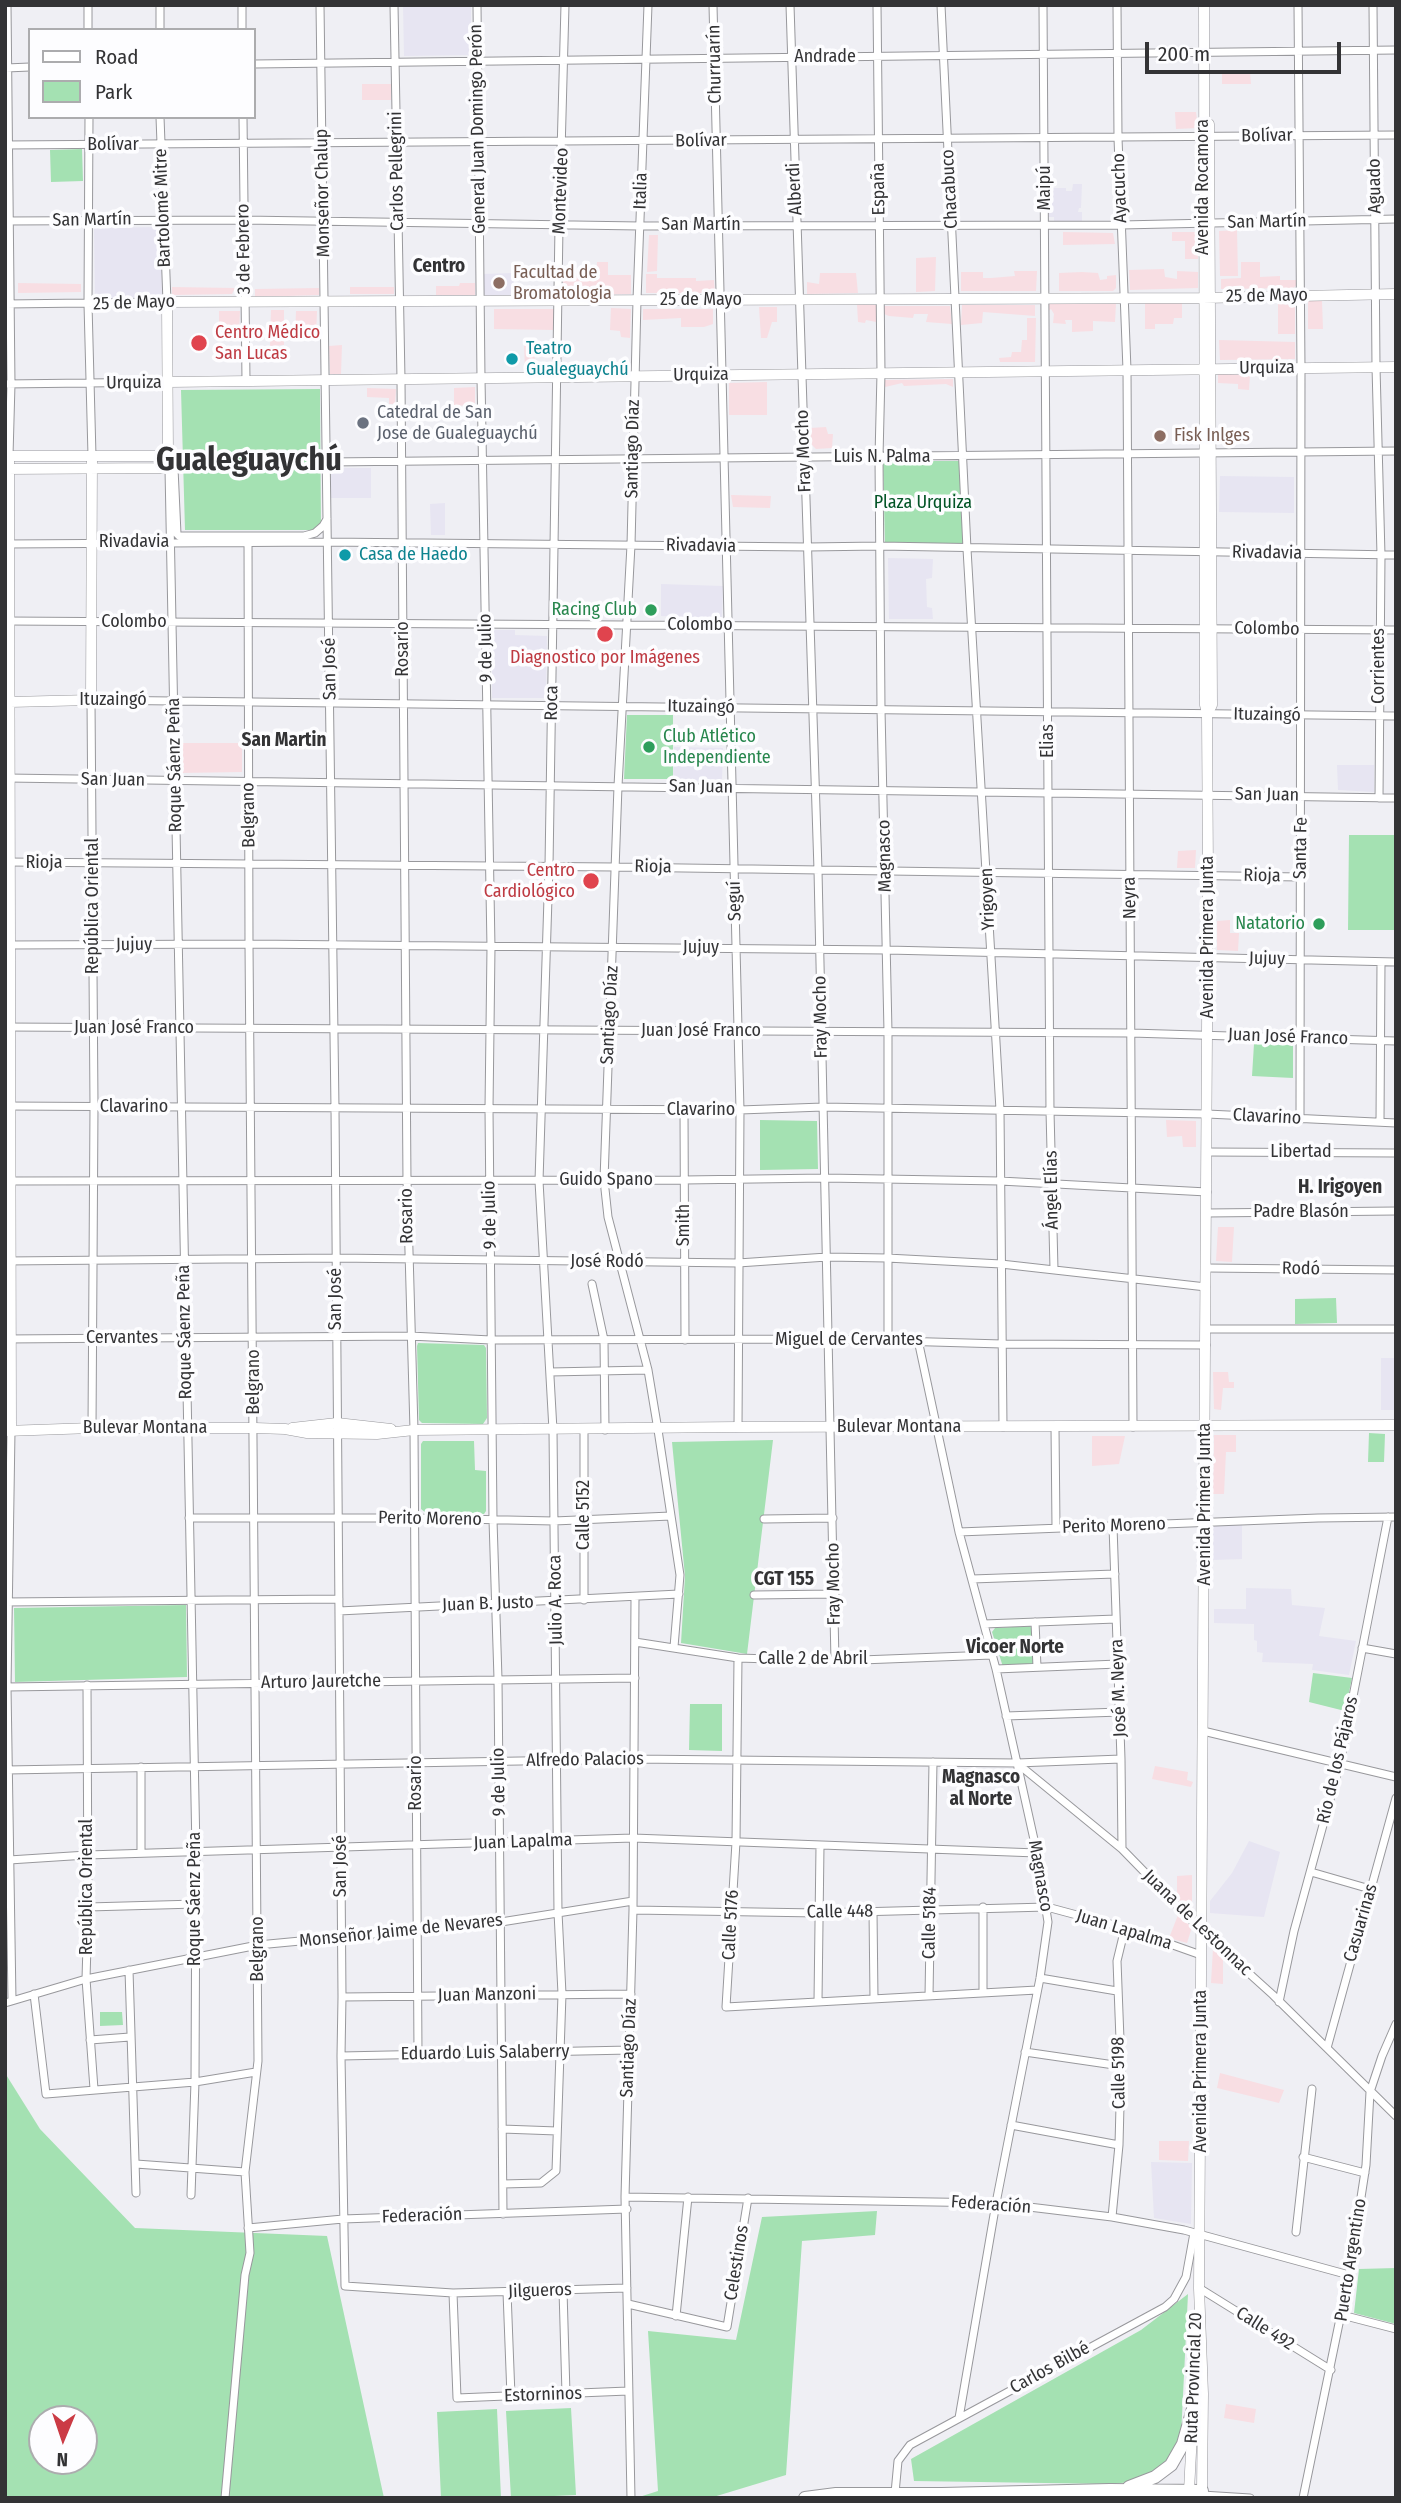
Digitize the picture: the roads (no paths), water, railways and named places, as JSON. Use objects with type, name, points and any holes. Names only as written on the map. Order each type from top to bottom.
[{"type":"highway","points":[[1110,2490],[1142,2483],[1167,2468],[1183,2444],[1193,2409]]},
{"type":"highway","points":[[941,2496],[1110,2490],[1197,2494]]},
{"type":"highway","points":[[805,2498],[836,2494],[895,2493],[1011,2498]]},
{"type":"main road","name":"Avenida Rocamora","points":[[1206,5],[1207,369]]},
{"type":"main road","name":"25 de Mayo","points":[[167,302],[1207,298],[1396,294]]},
{"type":"main road","name":"Bartolomé Mitre","points":[[167,302],[169,382]]},
{"type":"main road","name":"Urquiza","points":[[169,382],[1396,367]]},
{"type":"main road","name":"Avenida Primera Junta","points":[[1199,2291],[1208,1034],[1207,714],[1212,705],[1208,628],[1207,369]]},
{"type":"main road","points":[[169,382],[169,456]]},
{"type":"main road","points":[[170,468],[164,462],[169,456],[173,396],[175,390],[184,382]]},
{"type":"main road","points":[[8,1431],[7,456],[169,456]]},
{"type":"main road","name":"República Oriental","points":[[91,700],[92,456]]},
{"type":"main road","points":[[7,469],[170,468]]},
{"type":"main road","name":"Ituzaingó","points":[[8,701],[91,700]]},
{"type":"main road","name":"Bulevar Montana","points":[[8,1431],[254,1428],[307,1433],[337,1428],[493,1431],[738,1427],[1396,1425]]},
{"type":"main road","name":"Ruta Provincial 20","points":[[1197,2494],[1193,2409],[1195,2311],[1199,2291]]},
{"type":"main road","name":"Ruta Provincial 20","points":[[1197,2494],[1203,2394],[1199,2291]]},
{"type":"street","points":[[7,5],[7,456]]},
{"type":"street","points":[[88,5],[88,28]]},
{"type":"street","points":[[160,5],[160,28]]},
{"type":"street","points":[[242,5],[242,28]]},
{"type":"street","name":"Monseñor Chalup","points":[[320,5],[326,380]]},
{"type":"street","name":"Carlos Pellegrini","points":[[394,5],[401,379]]},
{"type":"street","name":"General Juan Domingo Perón","points":[[477,5],[481,378]]},
{"type":"street","name":"Montevideo","points":[[557,377],[565,5]]},
{"type":"street","name":"Italia","points":[[635,376],[649,5]]},
{"type":"street","name":"Churruarín","points":[[713,5],[723,375]]},
{"type":"street","name":"Alberdi","points":[[790,5],[801,373]]},
{"type":"street","name":"España","points":[[877,5],[881,373]]},
{"type":"street","name":"Chacabuco","points":[[941,5],[958,372]]},
{"type":"street","name":"Maipú","points":[[1044,5],[1046,371]]},
{"type":"street","name":"Ayacucho","points":[[1117,5],[1118,138],[1127,370]]},
{"type":"street","name":"Santa Fe","points":[[1298,5],[1301,296],[1300,1119]]},
{"type":"street","name":"Aguado","points":[[1373,5],[1376,367]]},
{"type":"street","name":"Andrade","points":[[256,64],[1396,50]]},
{"type":"street","points":[[6,68],[28,67]]},
{"type":"street","name":"República Oriental","points":[[89,119],[88,304],[92,456]]},
{"type":"street","name":"Bartolomé Mitre","points":[[160,119],[167,302]]},
{"type":"street","name":"3 de Febrero","points":[[243,119],[246,381]]},
{"type":"street","name":"Bolívar","points":[[7,145],[1396,135]]},
{"type":"street","name":"San Martín","points":[[7,221],[244,220],[640,226],[1121,225],[1396,219]]},
{"type":"street","name":"25 de Mayo","points":[[8,304],[167,302]]},
{"type":"street","name":"Corrientes","points":[[1376,367],[1381,555],[1379,798]]},
{"type":"street","name":"Neyra","points":[[1127,370],[1133,1427]]},
{"type":"street","name":"Elias","points":[[1046,371],[1050,1111]]},
{"type":"street","name":"Yrigoyen","points":[[958,372],[1000,1110],[1003,1427]]},
{"type":"street","name":"Fray Mocho","points":[[801,373],[818,870],[835,1661]]},
{"type":"street","name":"Magnasco","points":[[881,373],[880,626],[888,1032],[888,1339]]},
{"type":"street","name":"Seguí","points":[[723,375],[740,1110],[738,1427]]},
{"type":"street","name":"Santiago Díaz","points":[[635,376],[628,625],[618,786],[604,1180],[608,1217],[648,1370],[680,1575],[674,1647]]},
{"type":"street","name":"Roca","points":[[543,1030],[549,866],[557,377]]},
{"type":"street","name":"9 de Julio","points":[[481,378],[491,947],[489,1181],[497,1603],[503,2214]]},
{"type":"street","name":"Rosario","points":[[401,379],[406,1109],[415,1518],[418,2053]]},
{"type":"street","name":"San José","points":[[326,380],[335,1108],[343,2219]]},
{"type":"street","name":"Urquiza","points":[[8,384],[169,382]]},
{"type":"street","name":"Luis N. Palma","points":[[327,462],[1396,451]]},
{"type":"street","name":"Rivadavia","points":[[170,468],[177,534],[328,542],[808,547],[880,545],[967,549],[1396,555]]},
{"type":"street","name":"Roque Sáenz Peña","points":[[170,468],[196,1904],[191,2194]]},
{"type":"street","name":"Rivadavia","points":[[8,543],[171,542],[304,536],[315,533],[327,519]]},
{"type":"street","name":"Belgrano","points":[[225,2498],[245,2275],[250,2253],[245,2172],[258,2061],[248,539]]},
{"type":"street","name":"Colombo","points":[[8,621],[1396,630]]},
{"type":"street","name":"República Oriental","points":[[91,700],[94,1027],[92,1428]]},
{"type":"street","name":"Ituzaingó","points":[[91,700],[1396,716]]},
{"type":"street","name":"San Juan","points":[[8,778],[1396,798]]},
{"type":"street","name":"Rioja","points":[[8,862],[549,866],[1301,877]]},
{"type":"street","name":"Jujuy","points":[[8,945],[249,944],[887,950],[1396,962]]},
{"type":"street","points":[[1380,1122],[1381,962]]},
{"type":"street","name":"Juan José Franco","points":[[7,1027],[1050,1032],[1208,1034],[1396,1041]]},
{"type":"street","name":"Julio A. Roca","points":[[503,2184],[541,2183],[556,2172],[562,1994],[558,1912],[553,1430],[539,1181],[543,1030]]},
{"type":"street","name":"Clavarino","points":[[8,1106],[540,1110],[740,1110],[824,1107],[1207,1114],[1396,1123]]},
{"type":"street","name":"Smith","points":[[684,1110],[685,1340]]},
{"type":"street","name":"Ángel Elías","points":[[1050,1111],[1054,1269]]},
{"type":"street","name":"Libertad","points":[[1207,1152],[1396,1153]]},
{"type":"street","name":"Guido Spano","points":[[7,1181],[825,1178],[1000,1181],[1207,1192]]},
{"type":"street","name":"Padre Blasón","points":[[1207,1213],[1396,1211]]},
{"type":"street","name":"José Rodó","points":[[7,1261],[408,1258],[684,1263],[827,1257],[887,1258],[1001,1264],[1206,1287]]},
{"type":"street","name":"Rodó","points":[[1206,1268],[1396,1270]]},
{"type":"street","points":[[592,1284],[604,1340],[604,1430]]},
{"type":"street","points":[[1206,1329],[1396,1329]]},
{"type":"street","name":"Cervantes","points":[[7,1339],[410,1336],[491,1340]]},
{"type":"street","name":"Miguel de Cervantes","points":[[491,1340],[888,1339],[1206,1345]]},
{"type":"street","name":"Magnasco","points":[[918,1340],[959,1532],[996,1669],[1037,1853],[1046,1907],[1046,1940],[1040,1978],[996,2203],[959,2418]]},
{"type":"street","points":[[550,1372],[648,1370]]},
{"type":"street","points":[[1055,1427],[1056,1528]]},
{"type":"street","name":"Calle 5152","points":[[584,1430],[584,1600]]},
{"type":"street","points":[[8,1431],[8,2001]]},
{"type":"street","name":"Perito Moreno","points":[[189,1518],[554,1521],[671,1516]]},
{"type":"street","name":"Perito Moreno","points":[[959,1532],[1392,1517]]},
{"type":"street","name":"Río de los Pájaros","points":[[1279,2002],[1294,1931],[1340,1763],[1362,1648],[1392,1517]]},
{"type":"street","points":[[764,1520],[833,1518]]},
{"type":"street","name":"José M. Neyra","points":[[1113,1526],[1122,1759],[1122,1849]]},
{"type":"street","points":[[972,1579],[1115,1574]]},
{"type":"street","name":"Juan B. Justo","points":[[339,1611],[679,1594]]},
{"type":"street","points":[[754,1595],[835,1594]]},
{"type":"street","name":"Santiago Díaz","points":[[631,2498],[625,2197],[633,1910],[635,1598]]},
{"type":"street","points":[[6,1602],[339,1599]]},
{"type":"street","points":[[984,1624],[1116,1619]]},
{"type":"street","points":[[1035,1622],[1037,1667]]},
{"type":"street","name":"Calle 2 de Abril","points":[[635,1642],[738,1658],[835,1661],[992,1655]]},
{"type":"street","points":[[1362,1648],[1396,1654]]},
{"type":"street","name":"Calle 5176","points":[[738,1658],[736,1842],[726,2007],[818,2001]]},
{"type":"street","points":[[996,1669],[1118,1664]]},
{"type":"street","name":"Arturo Jauretche","points":[[7,1688],[635,1678]]},
{"type":"street","name":"República Oriental","points":[[87,1685],[86,1979],[94,2089]]},
{"type":"street","points":[[1006,1716],[1120,1712]]},
{"type":"street","points":[[1203,1731],[1396,1777]]},
{"type":"street","name":"Alfredo Palacios","points":[[7,1770],[634,1759],[1017,1763],[1122,1759]]},
{"type":"street","name":"Calle 5184","points":[[929,1996],[933,1762]]},
{"type":"street","name":"Juana de Lestonnac","points":[[1017,1763],[1122,1849],[1201,1930],[1396,2116]]},
{"type":"street","points":[[141,1767],[141,1853]]},
{"type":"street","name":"Casuarinas","points":[[1327,2048],[1396,1798]]},
{"type":"street","name":"Juan Lapalma","points":[[8,1856],[633,1838],[1037,1853]]},
{"type":"street","points":[[820,1846],[818,2001],[1037,1990]]},
{"type":"street","points":[[1311,1871],[1370,1889]]},
{"type":"street","name":"Monseñor Jaime de Nevares","points":[[8,2001],[86,1979],[258,1945],[501,1922],[633,1901]]},
{"type":"street","points":[[88,1907],[196,1904]]},
{"type":"street","points":[[983,1907],[983,1993]]},
{"type":"street","name":"Juan Lapalma","points":[[1046,1907],[1125,1928],[1201,1955]]},
{"type":"street","name":"Calle 448","points":[[633,1910],[818,1913],[1046,1907]]},
{"type":"street","points":[[873,1911],[874,1999]]},
{"type":"street","name":"Calle 5198","points":[[1112,2217],[1119,2145],[1121,2066],[1117,1961],[1125,1928]]},
{"type":"street","points":[[129,1970],[136,2193]]},
{"type":"street","points":[[1040,1978],[1117,1991]]},
{"type":"street","points":[[34,1994],[46,2094],[195,2081],[256,2072]]},
{"type":"street","name":"Juan Manzoni","points":[[342,1997],[631,1994]]},
{"type":"street","name":"Puerto Argentino","points":[[1303,2498],[1349,2276],[1365,2173],[1370,2092],[1396,2024]]},
{"type":"street","points":[[90,2040],[130,2037]]},
{"type":"street","name":"Eduardo Luis Salaberry","points":[[341,2056],[630,2050]]},
{"type":"street","points":[[1025,2052],[1121,2066]]},
{"type":"street","points":[[1296,2232],[1312,2089]]},
{"type":"street","points":[[1011,2125],[1119,2145]]},
{"type":"street","points":[[502,2129],[557,2131]]},
{"type":"street","points":[[1303,2157],[1365,2173]]},
{"type":"street","points":[[136,2164],[245,2172]]},
{"type":"street","name":"Federación","points":[[625,2197],[996,2203],[1112,2217],[1198,2234],[1349,2276]]},
{"type":"street","points":[[628,2304],[676,2316],[688,2197]]},
{"type":"street","name":"Celestinos","points":[[676,2316],[727,2327],[748,2198]]},
{"type":"street","name":"Federación","points":[[248,2228],[343,2219],[626,2209]]},
{"type":"street","name":"Jilgueros","points":[[343,2219],[345,2286],[453,2293],[627,2288]]},
{"type":"street","name":"Carlos Bilbé","points":[[895,2493],[898,2461],[904,2451],[959,2418],[1165,2306],[1179,2292],[1186,2277],[1198,2234]]},
{"type":"street","points":[[563,2290],[566,2394]]},
{"type":"street","name":"Calle 492","points":[[1199,2291],[1331,2370]]},
{"type":"street","points":[[508,2292],[511,2396]]},
{"type":"street","name":"Estorninos","points":[[453,2293],[457,2398],[628,2391]]},
{"type":"street","points":[[1342,2315],[1396,2329]]},
{"type":"street","points":[[1197,2494],[1250,2498]]},
{"type":"place","name":"Facultad de Bromatologia","points":[[499,283]]},
{"type":"place","name":"Centro Médico San Lucas","points":[[199,343]]},
{"type":"place","name":"Teatro Gualeguaychú","points":[[512,359]]},
{"type":"place","name":"Catedral de San Jose de Gualeguaychú","points":[[363,423]]},
{"type":"place","name":"Fisk Inlges","points":[[1160,436]]},
{"type":"place","name":"Casa de Haedo","points":[[345,555]]},
{"type":"place","name":"Racing Club","points":[[651,610]]},
{"type":"place","name":"Diagnostico por Imágenes","points":[[605,634]]},
{"type":"place","name":"Club Atlético Independiente","points":[[649,747]]},
{"type":"place","name":"Centro Cardiológico","points":[[591,881]]},
{"type":"place","name":"Natatorio","points":[[1319,924]]},
{"type":"district","name":"Centro","points":[[439,267]]},
{"type":"district","name":"Gualeguaychú","points":[[249,461]]},
{"type":"district","name":"San Martin","points":[[284,741]]},
{"type":"district","name":"H. Irigoyen","points":[[1340,1188]]},
{"type":"district","name":"CGT 155","points":[[784,1580]]},
{"type":"district","name":"Vicoer Norte","points":[[1015,1648]]},
{"type":"district","name":"Magnasco al Norte","points":[[981,1789]]},
{"type":"park label","name":"Plaza Urquiza","points":[[923,503]]}]
